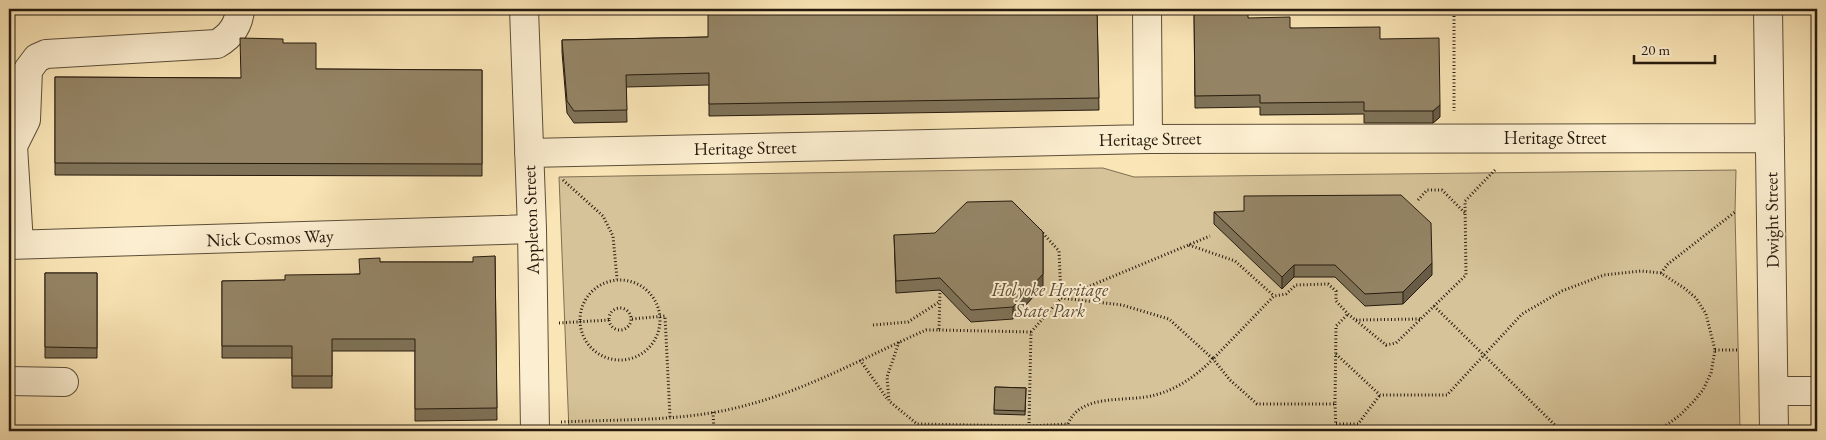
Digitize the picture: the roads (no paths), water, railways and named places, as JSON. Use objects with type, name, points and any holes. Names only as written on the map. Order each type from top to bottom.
[{"type":"street","points":[[14,244],[13,146],[26,120],[28,70],[37,58],[46,54],[217,44],[233,30],[239,19],[240,9]]},
{"type":"street","name":"Appleton Street","points":[[524,9],[532,229],[535,427]]},
{"type":"street","points":[[1147,9],[1148,138]]},
{"type":"street","name":"Dwight Street","points":[[1768,9],[1774,431]]},
{"type":"street","name":"Heritage Street","points":[[529,152],[1148,138],[1770,138]]},
{"type":"street","name":"Nick Cosmos Way","points":[[14,244],[532,229]]},
{"type":"street","points":[[9,381],[64,382]]},
{"type":"street","points":[[1774,392],[1817,391]]},
{"type":"park label","name":"Holyoke Heritage State Park","points":[[1050,300]]}]
